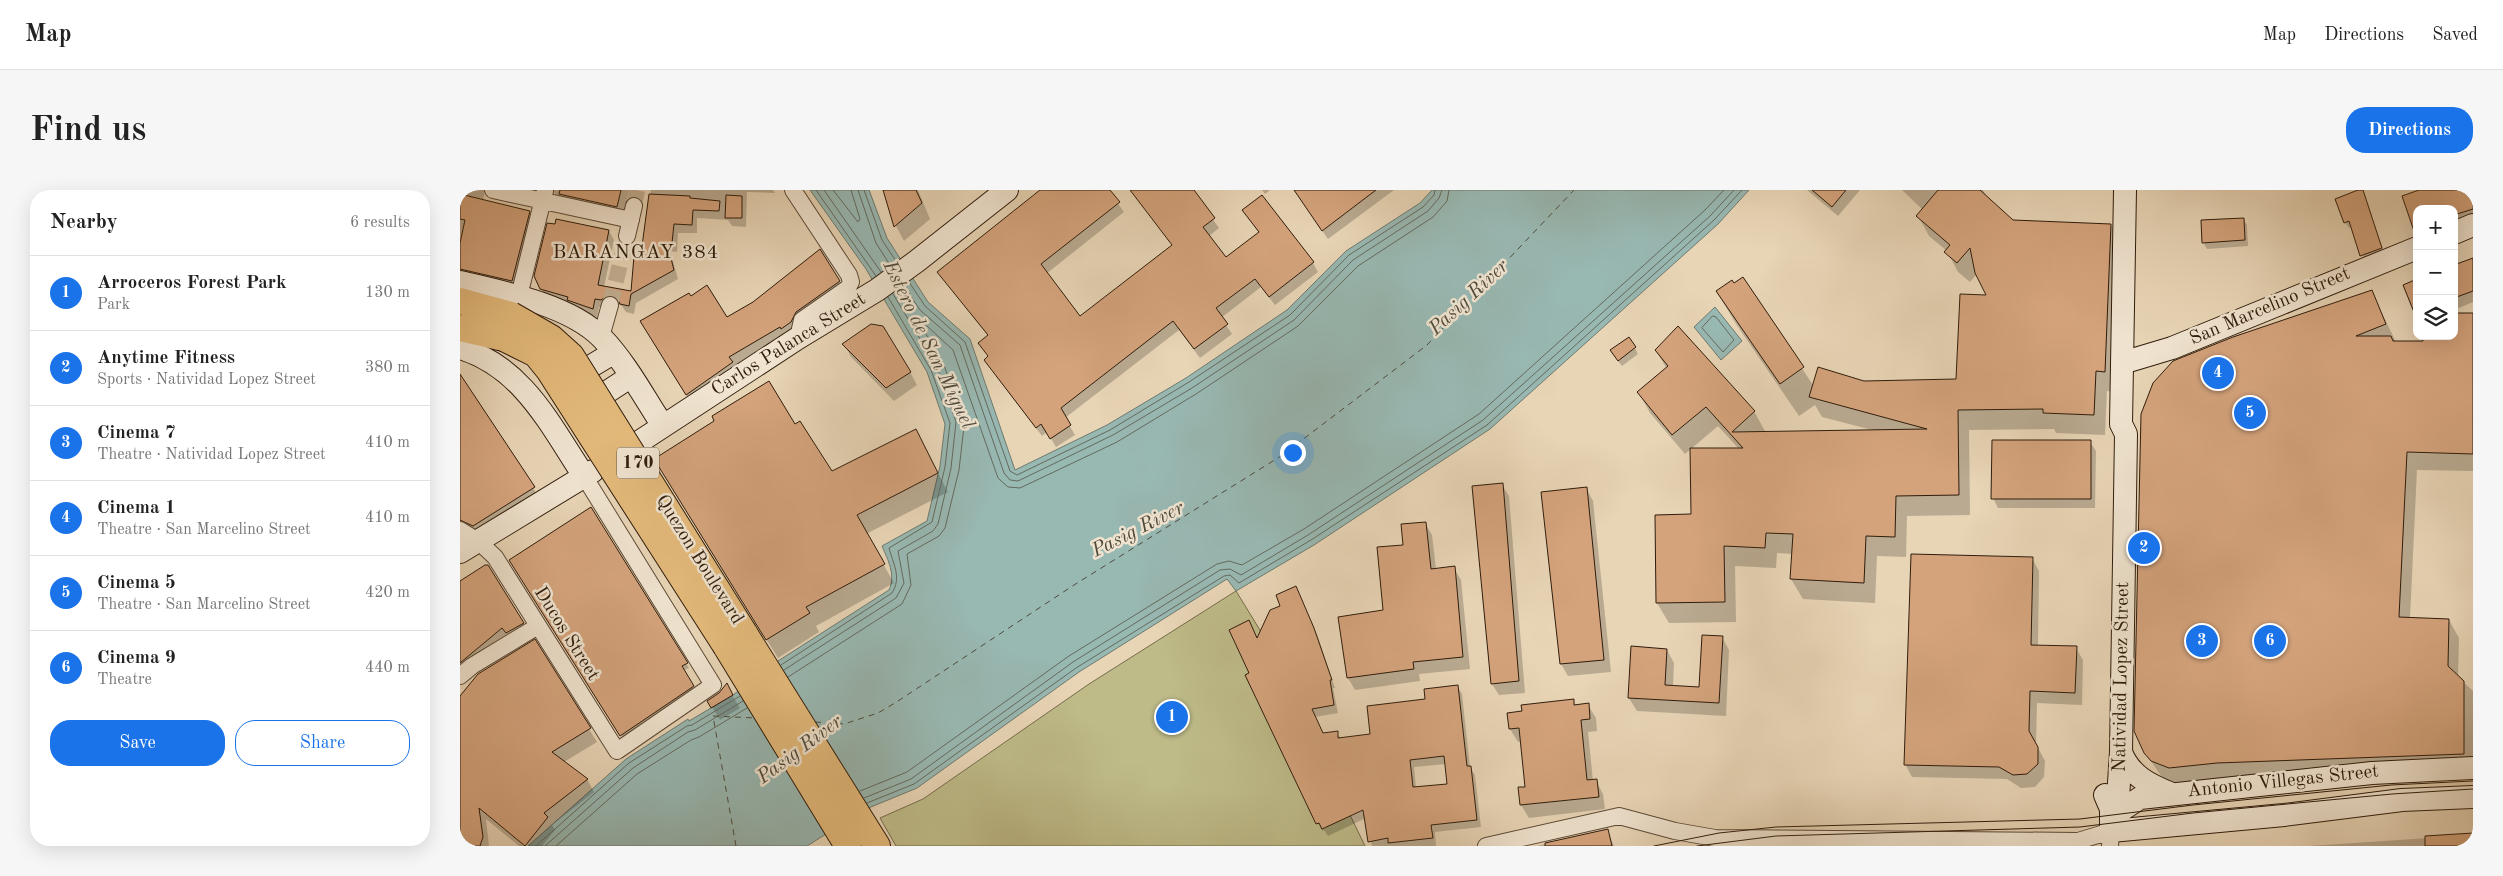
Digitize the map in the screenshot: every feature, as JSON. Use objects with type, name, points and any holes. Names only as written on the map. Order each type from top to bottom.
[{"type":"main road","name":"Quezon Boulevard","points":[[460,301],[511,316],[551,338],[571,356],[877,846]]},
{"type":"main road","name":"Quezon Boulevard","points":[[460,328],[511,316]]},
{"type":"main road","name":"Quezon Boulevard","points":[[511,316],[549,370],[694,596],[848,846]]},
{"type":"street","points":[[493,190],[544,195],[633,213],[627,236]]},
{"type":"street","points":[[793,190],[850,275],[851,282],[848,288],[802,320],[798,338]]},
{"type":"street","name":"Carlos Palanca Street","points":[[639,442],[798,338],[876,290],[917,261],[1007,190]]},
{"type":"street","name":"Natividad Lopez Street","points":[[2111,829],[2105,798],[2119,506],[2114,434],[2121,424],[2126,190]]},
{"type":"street","points":[[511,316],[544,195]]},
{"type":"street","points":[[2458,231],[2473,225]]},
{"type":"street","name":"San Marcelino Street","points":[[2122,363],[2172,348],[2413,250]]},
{"type":"street","name":"Quezon Boulevard","points":[[460,282],[511,316],[559,311],[607,345],[663,426]]},
{"type":"street","points":[[588,368],[607,345],[610,305]]},
{"type":"street","points":[[460,348],[501,367],[540,400],[588,473],[466,541]]},
{"type":"street","points":[[604,394],[630,377]]},
{"type":"street","name":"Ducos Street","points":[[466,541],[494,557],[617,751],[713,685],[588,473]]},
{"type":"street","name":"Natividad Lopez Street","points":[[2111,829],[2118,798],[2121,752],[2118,533]]},
{"type":"street","points":[[460,676],[472,666],[538,626]]},
{"type":"street","points":[[2121,752],[2134,774],[2147,783],[2173,794]]},
{"type":"street","name":"Antonio Villegas Street","points":[[2111,829],[2120,811],[2140,798],[2372,773],[2473,768]]},
{"type":"street","name":"Antonio Villegas Street","points":[[1486,846],[1619,816],[1676,831],[1715,838],[1835,843],[2078,841],[2111,829],[2284,815],[2393,801],[2473,797]]},
{"type":"shaded area","points":[[1236,591],[1263,635],[1365,846],[896,846],[880,818],[923,799],[1089,684]]},
{"type":"water","points":[[810,190],[869,190],[887,238],[928,302],[970,339],[1015,470],[1107,425],[1186,378],[1287,310],[1346,251],[1420,203],[1432,190],[1749,190],[1718,224],[1490,429],[1314,545],[1236,591],[1227,579],[1079,672],[917,788],[866,809],[807,846],[528,846],[626,759],[688,719],[689,721],[733,695],[778,661],[889,590],[892,579],[889,562],[882,546],[927,521],[940,466],[945,424],[927,372],[866,269]]},
{"type":"water","points":[[1715,307],[1742,341],[1721,360],[1694,327]]},
{"type":"building","points":[[560,190],[621,190],[617,207],[559,194]]},
{"type":"building","points":[[883,190],[916,190],[922,203],[894,227]]},
{"type":"building","points":[[1040,190],[1110,190],[1120,202],[1041,264],[1080,316],[1172,245],[1130,190],[1194,190],[1215,218],[1203,227],[1226,257],[1259,232],[1242,210],[1262,195],[1314,262],[1269,297],[1255,279],[1216,308],[1228,324],[1194,349],[1173,321],[1061,408],[1071,425],[1050,439],[1041,424],[1036,428],[984,360],[988,356],[978,343],[988,335],[937,272]]},
{"type":"building","points":[[1294,190],[1376,190],[1322,231]]},
{"type":"building","points":[[1812,190],[1846,190],[1832,207]]},
{"type":"building","points":[[1938,190],[1980,190],[2013,220],[2111,224],[2105,372],[2096,371],[2094,415],[2043,413],[2043,409],[1958,410],[1959,495],[1896,496],[1895,537],[1866,536],[1864,583],[1790,579],[1793,534],[1766,533],[1765,548],[1724,546],[1725,602],[1656,603],[1655,515],[1691,514],[1690,448],[1743,448],[1706,407],[1672,435],[1637,392],[1668,366],[1655,350],[1678,326],[1755,411],[1732,432],[1927,429],[1809,397],[1818,367],[1864,381],[1956,379],[1960,294],[1986,295],[1975,273],[1970,248],[1957,263],[1944,252],[1950,245],[1916,216]]},
{"type":"building","points":[[2358,190],[2363,190],[2382,248],[2360,256],[2349,221],[2344,223],[2335,199]]},
{"type":"building","points":[[2419,190],[2473,190],[2473,209],[2458,214],[2458,205],[2413,205],[2413,228],[2402,196]]},
{"type":"building","points":[[460,194],[530,211],[512,281],[460,269],[460,243],[465,220],[460,219]]},
{"type":"building","points":[[649,194],[690,196],[690,198],[720,201],[719,211],[693,210],[692,225],[674,224],[672,243],[667,243],[674,270],[631,294],[629,306],[620,304],[617,298],[608,295],[601,300],[595,299],[593,309],[567,300],[568,297],[540,289],[534,276],[547,223],[555,224],[556,219],[609,230],[598,285],[631,291],[634,256],[640,256]]},
{"type":"building","points":[[726,195],[742,196],[742,218],[725,218]]},
{"type":"building","points":[[2244,218],[2245,240],[2202,243],[2201,220]]},
{"type":"building","points":[[820,249],[840,281],[796,312],[791,322],[781,329],[780,327],[729,357],[733,362],[686,395],[640,321],[689,293],[691,296],[707,285],[727,317],[753,302]]},
{"type":"building","points":[[2473,258],[2473,291],[2458,297],[2458,295],[2458,264]]},
{"type":"building","points":[[1743,277],[1804,367],[1780,384],[1716,291],[1732,280],[1734,283]]},
{"type":"building","points":[[2413,281],[2413,310],[2403,285]]},
{"type":"building","points":[[2372,290],[2386,324],[2356,336],[2391,336],[2393,341],[2458,340],[2458,313],[2473,313],[2473,454],[2407,452],[2399,617],[2449,619],[2448,666],[2464,681],[2464,754],[2217,763],[2169,768],[2151,761],[2144,753],[2134,731],[2141,414],[2153,383],[2173,361],[2233,337]]},
{"type":"building","points":[[871,324],[883,326],[911,372],[886,388],[842,344]]},
{"type":"building","points":[[1629,337],[1636,347],[1618,361],[1610,350]]},
{"type":"building","points":[[460,374],[535,487],[473,526],[460,520]]},
{"type":"building","points":[[769,381],[795,424],[800,421],[832,471],[916,429],[938,473],[857,515],[885,564],[806,607],[810,613],[766,640],[654,459],[714,421],[712,416]]},
{"type":"building","points":[[1992,440],[2091,440],[2091,499],[1991,499]]},
{"type":"building","points":[[1503,483],[1519,681],[1491,684],[1472,486]]},
{"type":"building","points":[[1587,487],[1604,660],[1560,664],[1541,492]]},
{"type":"building","points":[[591,507],[688,663],[682,666],[694,686],[620,736],[509,560]]},
{"type":"building","points":[[1426,522],[1431,569],[1455,566],[1463,657],[1413,662],[1414,669],[1347,678],[1338,617],[1383,610],[1377,547],[1403,545],[1401,524]]},
{"type":"building","points":[[1911,554],[2033,557],[2031,645],[2077,646],[2075,693],[2030,691],[2029,731],[2038,747],[2038,764],[2027,774],[2013,775],[1999,767],[1904,765]]},
{"type":"building","points":[[488,565],[524,623],[506,633],[502,628],[460,663],[460,581]]},
{"type":"building","points":[[1296,586],[1314,628],[1332,680],[1330,680],[1334,705],[1312,709],[1323,733],[1338,731],[1338,738],[1370,734],[1367,706],[1425,699],[1424,689],[1458,685],[1467,766],[1471,766],[1477,820],[1431,825],[1433,838],[1388,843],[1388,838],[1368,842],[1363,810],[1322,829],[1319,823],[1316,824],[1245,675],[1249,673],[1229,630],[1249,620],[1257,638],[1270,610],[1280,606],[1276,595]],"holes":[[[1444,756],[1447,784],[1413,787],[1410,760]]]},
{"type":"building","points":[[1702,635],[1723,636],[1719,703],[1628,698],[1631,646],[1667,649],[1665,685],[1699,687]]},
{"type":"building","points":[[535,639],[591,728],[552,752],[588,779],[544,813],[548,817],[525,846],[479,808],[483,837],[480,846],[460,846],[460,696],[478,674]]},
{"type":"building","points":[[727,683],[733,695],[711,708],[707,701],[719,693]]},
{"type":"building","points":[[1574,699],[1574,705],[1589,703],[1590,719],[1581,720],[1587,780],[1597,779],[1599,797],[1520,805],[1518,787],[1525,787],[1519,728],[1509,729],[1507,713],[1522,711],[1521,705]]},
{"type":"building","points":[[1608,829],[1612,846],[1545,846],[1545,843]]},
{"type":"building","points":[[2473,833],[2473,846],[2425,846],[2425,836]]},
{"type":"ferry route","points":[[815,722],[844,724],[878,713],[1074,585],[1281,456],[1427,345],[1574,190]]},
{"type":"ferry route","points":[[736,846],[713,716],[756,718]]},
{"type":"tunnel","points":[[634,206],[637,190]]},
{"type":"tunnel","points":[[610,305],[627,236]]},
{"type":"tram line","points":[[1654,846],[1719,833],[1776,827],[2080,819],[2193,805],[2391,785],[2473,781]]},
{"type":"tram line","points":[[1697,846],[1776,836],[2080,827],[2193,813],[2392,794],[2473,789]]},
{"type":"place","name":"Cinema 1","points":[[2218,373]]},
{"type":"place","name":"Cinema 5","points":[[2250,413]]},
{"type":"place","name":"Anytime Fitness","points":[[2144,548]]},
{"type":"place","name":"Cinema 7","points":[[2202,641]]},
{"type":"place","name":"Cinema 9","points":[[2270,641]]},
{"type":"place","name":"Arroceros Forest Park","points":[[1172,717]]},
{"type":"district","name":"BARANGAY 384","points":[[636,253]]},
{"type":"water label","name":"Pasig River","points":[[1469,298]]},
{"type":"water label","name":"Estero de San Miguel","points":[[928,345]]},
{"type":"water label","name":"Pasig River","points":[[1138,530]]},
{"type":"water label","name":"Pasig River","points":[[800,750]]}]
